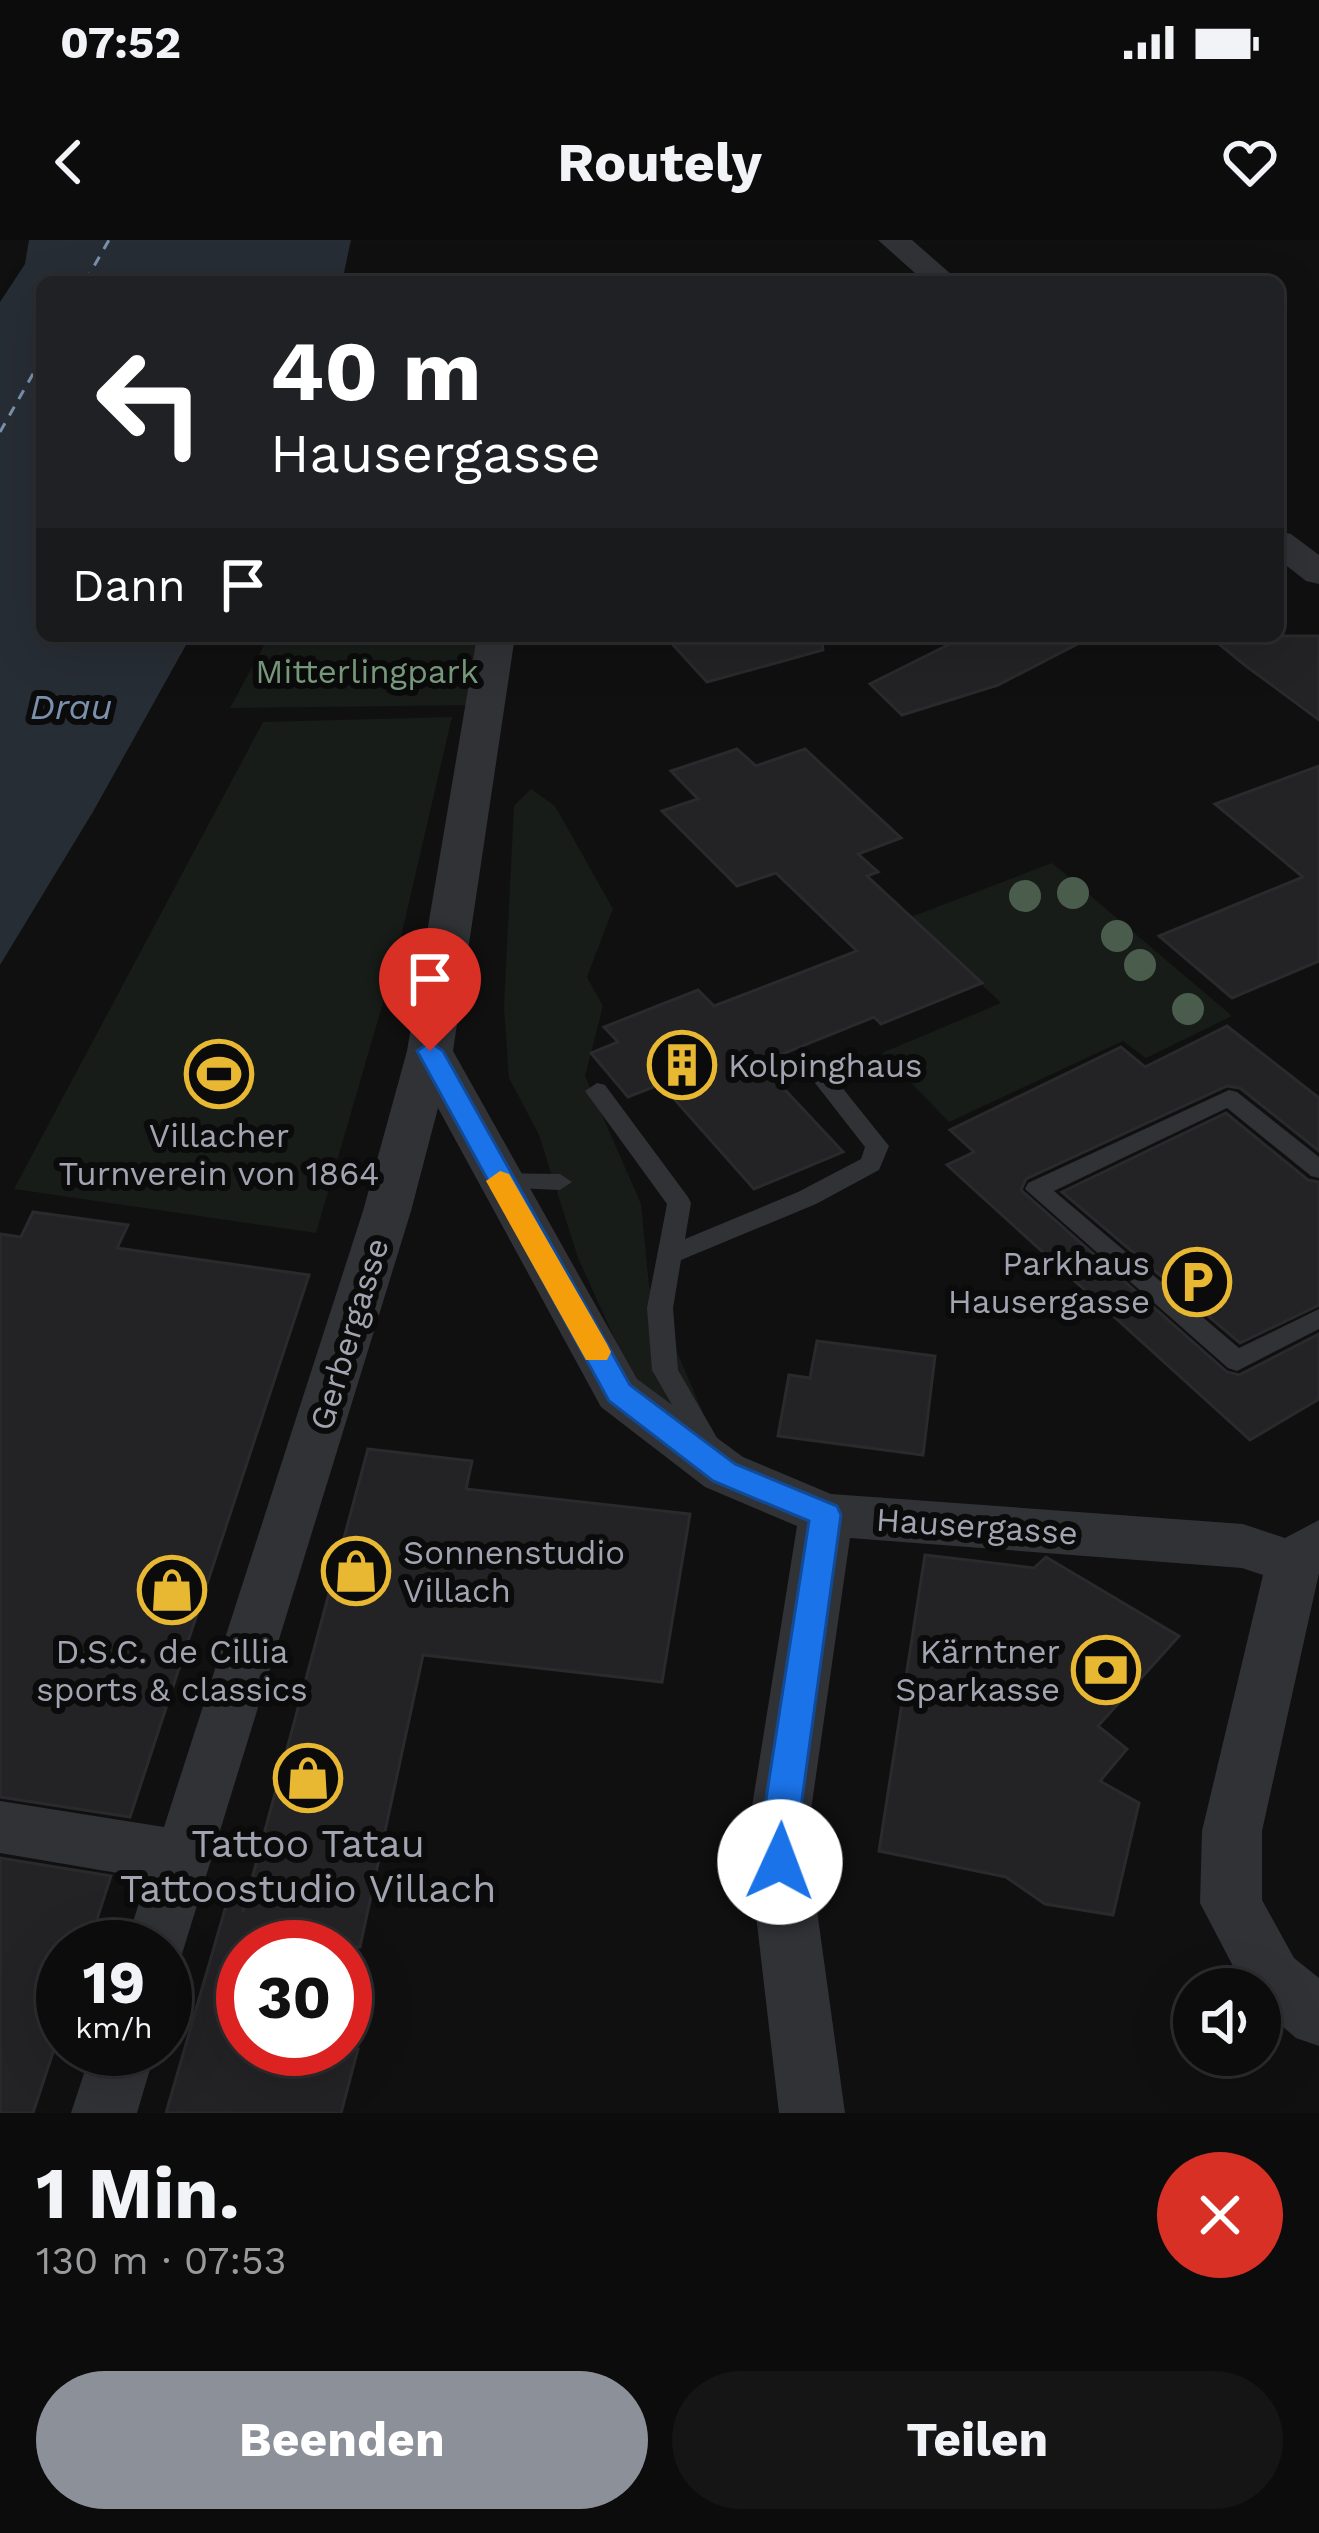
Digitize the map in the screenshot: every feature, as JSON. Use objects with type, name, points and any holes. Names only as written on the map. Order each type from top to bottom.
[{"type":"street","points":[[893,240],[937,276]]},
{"type":"street","points":[[1284,547],[1319,574]]},
{"type":"street","name":"Gerbergasse","points":[[164,1920],[387,1211],[430,1051],[495,642]]},
{"type":"street","name":"Hausergasse","points":[[430,1051],[619,1393],[724,1472],[826,1515],[1306,1552]]},
{"type":"street","points":[[812,2113],[777,1838],[826,1515]]},
{"type":"street","points":[[1306,1552],[1232,1832],[1231,1903],[1272,1978],[1319,2017]]},
{"type":"street","points":[[0,1827],[184,1857]]},
{"type":"street","points":[[104,2113],[116,2076]]},
{"type":"lane","points":[[670,1255],[807,1198],[871,1164],[877,1145],[812,1064]]},
{"type":"lane","points":[[596,1091],[679,1203],[660,1308],[665,1370],[724,1472]]},
{"type":"lane","points":[[1319,1169],[1229,1098],[1037,1189],[1237,1361],[1319,1318]]},
{"type":"lane","points":[[500,1180],[560,1182]]},
{"type":"green space","name":"Mitterlingpark","points":[[266,642],[488,642],[480,705],[230,708]]},
{"type":"green space","name":"Villacher Turnverein von 1864","points":[[452,717],[396,958],[316,1233],[14,1189],[263,722]]},
{"type":"green space","points":[[531,789],[555,806],[613,909],[587,977],[603,1006],[585,1076],[641,1204],[649,1286],[703,1413],[664,1407],[632,1377],[578,1258],[539,1135],[509,1078],[504,1007],[514,806]]},
{"type":"green space","points":[[1052,863],[1232,1016],[1146,1058],[1123,1041],[949,1122],[882,1053],[1001,1003],[911,917]]},
{"type":"water","name":"Drau","points":[[29,240],[351,240],[343,276],[36,276],[36,642],[188,642],[0,965],[0,302],[25,264]]},
{"type":"building","points":[[1284,636],[1319,636],[1319,720],[1216,642],[1284,642]]},
{"type":"building","points":[[670,642],[822,642],[823,650],[707,682]]},
{"type":"building","points":[[954,642],[1081,642],[998,685],[902,715],[870,684]]},
{"type":"building","points":[[737,749],[756,766],[805,749],[901,838],[858,854],[878,872],[867,876],[982,983],[881,1024],[874,1017],[760,1063],[843,1152],[754,1189],[661,1084],[628,1097],[591,1053],[618,1042],[604,1027],[698,990],[714,1006],[857,951],[776,873],[737,886],[662,811],[698,799],[671,771]]},
{"type":"building","points":[[1319,766],[1319,961],[1232,998],[1159,936],[1303,877],[1215,804]]},
{"type":"building","points":[[1227,1026],[1319,1098],[1319,1151],[1240,1088],[1227,1086],[1026,1179],[1021,1190],[1227,1372],[1239,1375],[1319,1334],[1319,1399],[1250,1440],[947,1165],[974,1152],[950,1130],[1121,1047],[1145,1067]]},
{"type":"building","points":[[1226,1113],[1308,1180],[1319,1182],[1319,1305],[1240,1343],[1062,1192]]},
{"type":"building","points":[[33,1212],[128,1225],[117,1248],[309,1275],[130,1817],[0,1797],[0,1234],[21,1237]]},
{"type":"building","points":[[817,1341],[935,1356],[923,1455],[778,1436],[789,1375],[810,1378]]},
{"type":"building","points":[[368,1449],[472,1461],[466,1489],[690,1514],[662,1682],[423,1655],[366,1920],[222,1920],[230,1892],[243,1893],[243,1912]]},
{"type":"building","points":[[925,1555],[1034,1568],[1046,1557],[1179,1636],[1098,1726],[1127,1749],[1100,1781],[1139,1803],[1113,1915],[1045,1904],[1006,1877],[879,1851]]},
{"type":"building","points":[[0,1858],[111,1876],[97,1920],[36,1920],[36,2076],[45,2076],[33,2113],[0,2113]]},
{"type":"building","points":[[216,1940],[216,2076],[351,2076],[341,2113],[166,2113],[177,2076],[192,2076],[192,2023]]},
{"type":"ferry route","points":[[88,276],[109,240]]},
{"type":"ferry route","points":[[0,432],[36,369]]},
{"type":"slow traffic","points":[[500,1181],[596,1352]]},
{"type":"place","name":"Kolpinghaus","points":[[682,1065]]},
{"type":"place","name":"Villacher Turnverein von 1864","points":[[219,1074]]},
{"type":"place","name":"Parkhaus Hausergasse","points":[[1197,1282]]},
{"type":"place","name":"Sonnenstudio Villach","points":[[356,1571]]},
{"type":"place","name":"D.S.C. de Cillia sports & classics","points":[[172,1590]]},
{"type":"place","name":"Kärntner Sparkasse","points":[[1106,1670]]},
{"type":"place","name":"Tattoo Tatau Tattoostudio Villach","points":[[308,1778]]},
{"type":"route","points":[[430,1051],[619,1393],[724,1472],[826,1515],[777,1838],[780,1862]]}]
